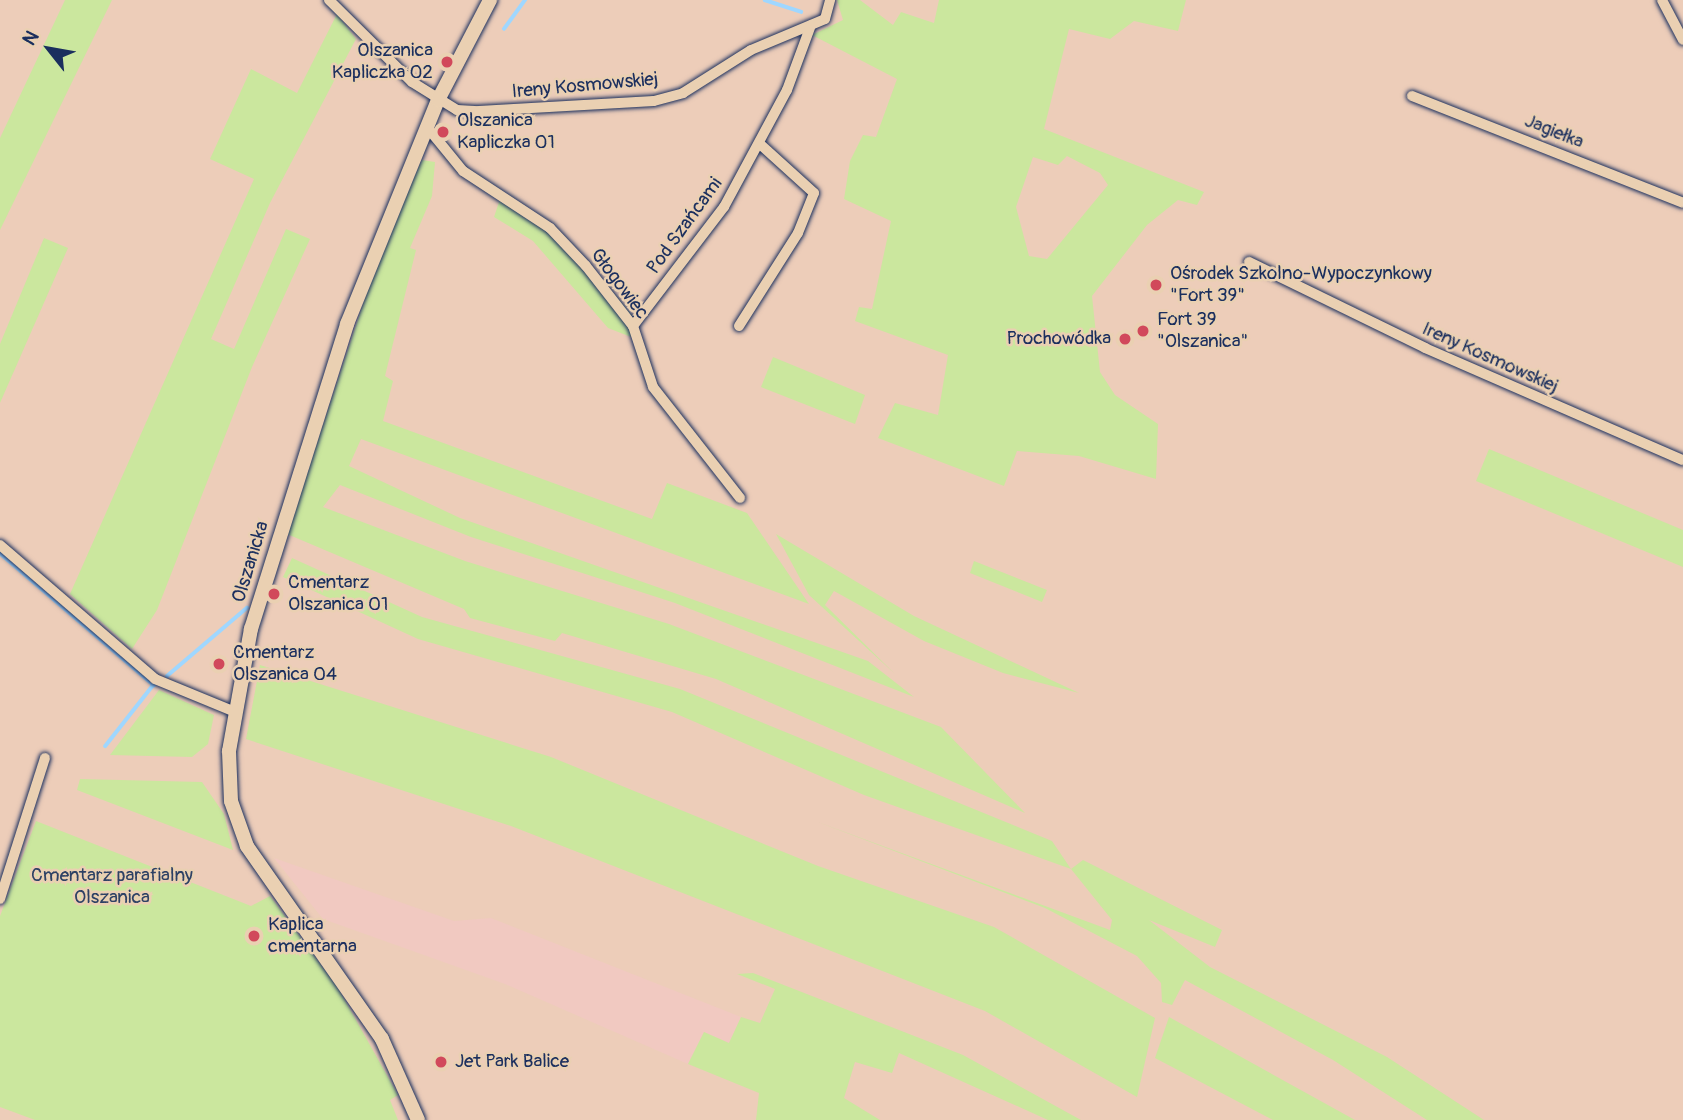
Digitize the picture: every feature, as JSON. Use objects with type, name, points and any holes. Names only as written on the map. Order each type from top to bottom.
[{"type":"street","points":[[329,0],[392,67],[438,100]]},
{"type":"street","name":"Olszanicka","points":[[418,1120],[382,1039],[241,834],[229,782],[233,710],[255,616],[347,324],[438,100],[490,0]]},
{"type":"street","points":[[811,25],[825,19],[830,0]]},
{"type":"street","points":[[1662,0],[1683,40]]},
{"type":"street","name":"Ireny Kosmowskiej","points":[[438,100],[479,111],[654,101],[683,93],[751,50],[811,25]]},
{"type":"street","name":"Pod Szańcami","points":[[633,326],[724,207],[760,144],[811,25]]},
{"type":"street","name":"Jagiełka","points":[[1412,96],[1683,203]]},
{"type":"street","name":"Głogowiec","points":[[427,127],[463,171],[550,228],[633,326],[653,387],[740,498]]},
{"type":"street","points":[[739,326],[798,233],[814,192],[760,144]]},
{"type":"street","name":"Ireny Kosmowskiej","points":[[1249,262],[1425,348],[1683,460]]},
{"type":"street","points":[[0,545],[155,679],[233,710]]},
{"type":"street","points":[[0,899],[46,758]]},
{"type":"shaded area","points":[[274,858],[454,921],[491,918],[741,1017],[729,1043],[704,1032],[688,1064],[505,984],[323,919]]},
{"type":"green space","points":[[65,0],[112,0],[0,230],[0,138]]},
{"type":"green space","points":[[837,0],[860,0],[893,25],[901,12],[934,23],[939,0],[1186,0],[1178,31],[1134,21],[1110,39],[1069,29],[1044,129],[1204,192],[1197,205],[1178,200],[1147,225],[1092,296],[1100,372],[1115,395],[1158,424],[1156,479],[1079,456],[1017,451],[1004,486],[878,438],[895,403],[938,415],[948,355],[855,321],[859,307],[872,309],[891,221],[844,199],[850,161],[863,135],[876,137],[897,79],[812,35],[843,20]],"holes":[[[1067,156],[1100,173],[1108,185],[1047,259],[1029,256],[1016,207],[1033,157],[1058,165]]]},
{"type":"green space","points":[[337,14],[356,39],[270,203],[211,339],[234,349],[286,229],[310,239],[252,367],[157,610],[132,649],[70,594],[254,179],[210,159],[251,69],[297,93]]},
{"type":"green space","points":[[422,160],[435,162],[432,196],[410,248],[416,250],[385,376],[393,381],[383,421],[652,519],[667,483],[747,513],[809,604],[361,439],[349,466],[460,518],[868,661],[914,697],[675,603],[471,537],[340,485],[323,507],[465,561],[669,624],[941,727],[1025,813],[716,679],[562,633],[555,641],[470,618],[464,609],[287,534],[385,238]]},
{"type":"green space","points":[[500,199],[548,221],[585,258],[635,319],[631,337],[608,328],[533,241],[494,217]]},
{"type":"green space","points":[[44,238],[68,248],[0,403],[0,344]]},
{"type":"green space","points":[[773,357],[865,395],[855,424],[761,387]]},
{"type":"green space","points":[[1489,449],[1683,530],[1683,567],[1476,481]]},
{"type":"green space","points":[[776,534],[914,616],[1079,693],[1003,673],[924,641],[834,591],[825,605],[895,674],[809,595]]},
{"type":"green space","points":[[292,558],[422,617],[680,689],[1052,841],[1071,869],[864,795],[672,712],[418,639],[283,577]]},
{"type":"green space","points":[[974,561],[1047,590],[1042,602],[970,573]]},
{"type":"green space","points":[[260,665],[551,757],[818,866],[994,927],[1155,1018],[1137,1097],[985,1011],[511,826],[246,739]]},
{"type":"green space","points":[[159,690],[214,715],[208,744],[192,757],[110,755]]},
{"type":"green space","points":[[80,779],[202,782],[224,814],[233,850],[77,790]]},
{"type":"green space","name":"Cmentarz parafialny Olszanica","points":[[36,821],[251,906],[270,896],[338,988],[398,1095],[390,1100],[398,1120],[35,1120],[0,1107],[0,916]]},
{"type":"green space","points":[[815,821],[1110,930],[1112,920],[1071,869],[1083,860],[1222,930],[1215,947],[1149,920],[1210,967],[1387,1057],[1484,1120],[1427,1120],[1333,1060],[1185,980],[1172,1005],[1162,1002],[1161,983],[1137,956],[1045,908]]},
{"type":"green space","points":[[753,973],[963,1055],[1081,1120],[1048,1120],[899,1053],[892,1073],[855,1062],[844,1098],[880,1120],[756,1120],[759,1093],[688,1064],[704,1032],[729,1043],[741,1017],[760,1023],[775,989],[737,974]]},
{"type":"green space","points":[[1169,1017],[1355,1120],[1273,1120],[1155,1058]]},
{"type":"waterway","points":[[504,29],[525,0]]},
{"type":"waterway","points":[[765,0],[801,12]]},
{"type":"waterway","points":[[0,553],[154,685],[106,746]]},
{"type":"waterway","points":[[167,676],[247,608]]},
{"type":"place","name":"Olszanica Kapliczka 02","points":[[447,62]]},
{"type":"place","name":"Olszanica Kapliczka 01","points":[[443,132]]},
{"type":"place","name":"Ośrodek Szkolno-Wypoczynkowy \"Fort 39\"","points":[[1156,285]]},
{"type":"place","name":"Fort 39 \"Olszanica\"","points":[[1143,331]]},
{"type":"place","name":"Prochowódka","points":[[1125,339]]},
{"type":"place","name":"Cmentarz Olszanica 01","points":[[274,594]]},
{"type":"place","name":"Cmentarz Olszanica 04","points":[[219,664]]},
{"type":"place","name":"Kaplica cmentarna","points":[[254,936]]},
{"type":"place","name":"Jet Park Balice","points":[[441,1062]]}]
